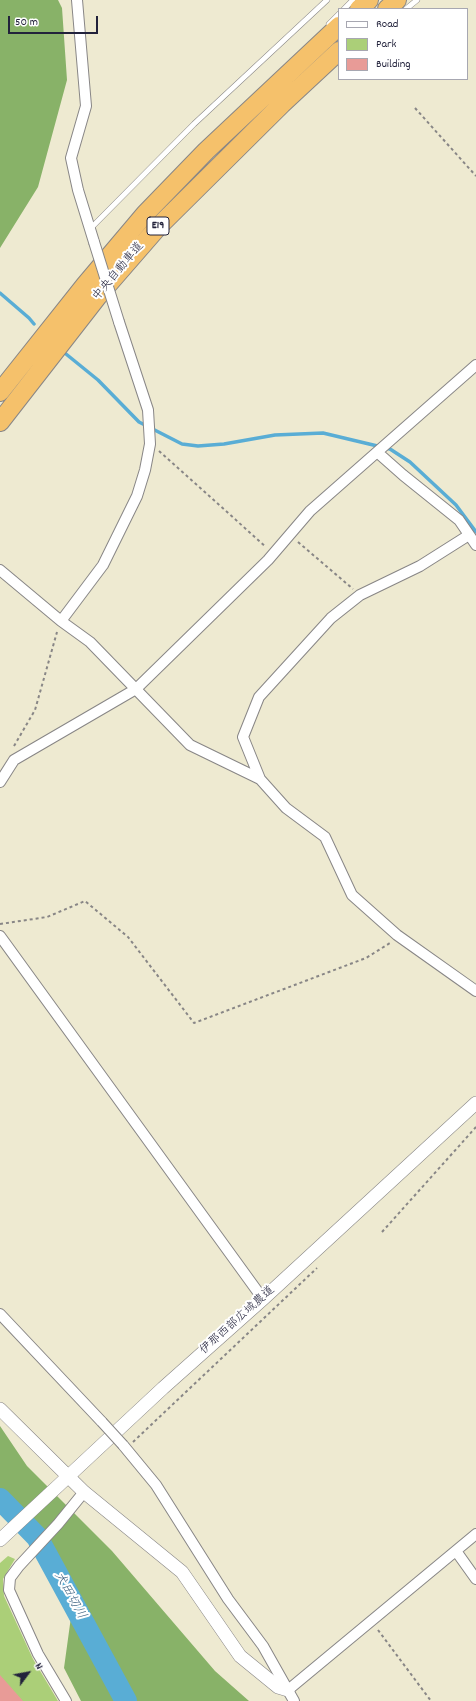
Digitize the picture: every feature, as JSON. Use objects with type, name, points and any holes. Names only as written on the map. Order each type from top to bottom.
[{"type":"highway","points":[[360,8],[369,0]]},
{"type":"highway","points":[[388,8],[397,0]]},
{"type":"highway","name":"中央自動車道","points":[[0,392],[85,285],[145,214],[206,150],[270,90],[331,28]]},
{"type":"highway","name":"中央自動車道","points":[[0,422],[98,296],[158,227],[315,78],[338,52]]},
{"type":"street","points":[[61,621],[103,565],[137,496],[145,470],[150,444],[148,410],[90,229],[71,158],[86,106],[77,0]]},
{"type":"street","points":[[0,782],[14,760],[136,689],[273,554],[310,511],[476,365]]},
{"type":"street","points":[[377,452],[402,475],[459,520],[476,545]]},
{"type":"street","points":[[469,535],[420,566],[360,595],[331,618],[260,696],[243,737],[260,779],[286,808],[325,837],[352,895],[400,937],[476,990]]},
{"type":"street","points":[[0,570],[61,621],[90,642],[190,745],[260,779]]},
{"type":"street","points":[[0,936],[263,1299]]},
{"type":"street","name":"伊那西部広域農道","points":[[0,1540],[163,1388],[263,1299],[476,1103]]},
{"type":"street","points":[[0,1314],[125,1447],[156,1485],[228,1599],[263,1646],[291,1695]]},
{"type":"street","points":[[0,1409],[84,1492],[182,1572],[240,1656],[278,1687],[291,1695]]},
{"type":"street","points":[[66,1701],[38,1654],[9,1590],[10,1578],[84,1492]]},
{"type":"street","points":[[291,1695],[372,1621],[476,1534]]},
{"type":"street","points":[[456,1551],[476,1579]]},
{"type":"lane","points":[[90,229],[194,124],[327,0]]},
{"type":"lane","points":[[345,8],[353,0]]},
{"type":"lane","points":[[407,8],[417,0]]},
{"type":"lane","points":[[331,28],[338,16]]},
{"type":"lane","points":[[270,90],[292,61]]},
{"type":"path","points":[[415,108],[476,176]]},
{"type":"path","points":[[150,444],[273,554]]},
{"type":"path","points":[[290,535],[360,595]]},
{"type":"path","points":[[12,764],[6,761],[35,710],[61,621]]},
{"type":"path","points":[[0,924],[47,917],[85,901],[128,937],[194,1024],[366,958],[400,937]]},
{"type":"path","points":[[382,1232],[476,1127]]},
{"type":"path","points":[[125,1447],[324,1261],[315,1251]]},
{"type":"path","points":[[372,1621],[431,1701]]},
{"type":"green space","points":[[0,0],[58,0],[62,8],[67,80],[38,187],[0,248]]},
{"type":"green space","points":[[0,1426],[27,1466],[112,1551],[215,1671],[249,1701],[81,1701],[64,1668],[74,1595],[0,1497]]},
{"type":"green space","points":[[8,1556],[15,1559],[3,1579],[4,1596],[33,1659],[58,1701],[0,1701],[0,1563]]},
{"type":"building","points":[[0,1675],[23,1701],[0,1701]]},
{"type":"waterway","points":[[0,293],[34,324]]},
{"type":"waterway","points":[[66,354],[98,380],[139,422],[182,444],[198,446],[224,444],[275,435],[323,433],[390,449],[410,462],[456,505],[476,532]]},
{"type":"waterway","name":"犬田切川","points":[[0,1499],[37,1537],[126,1701]]}]
